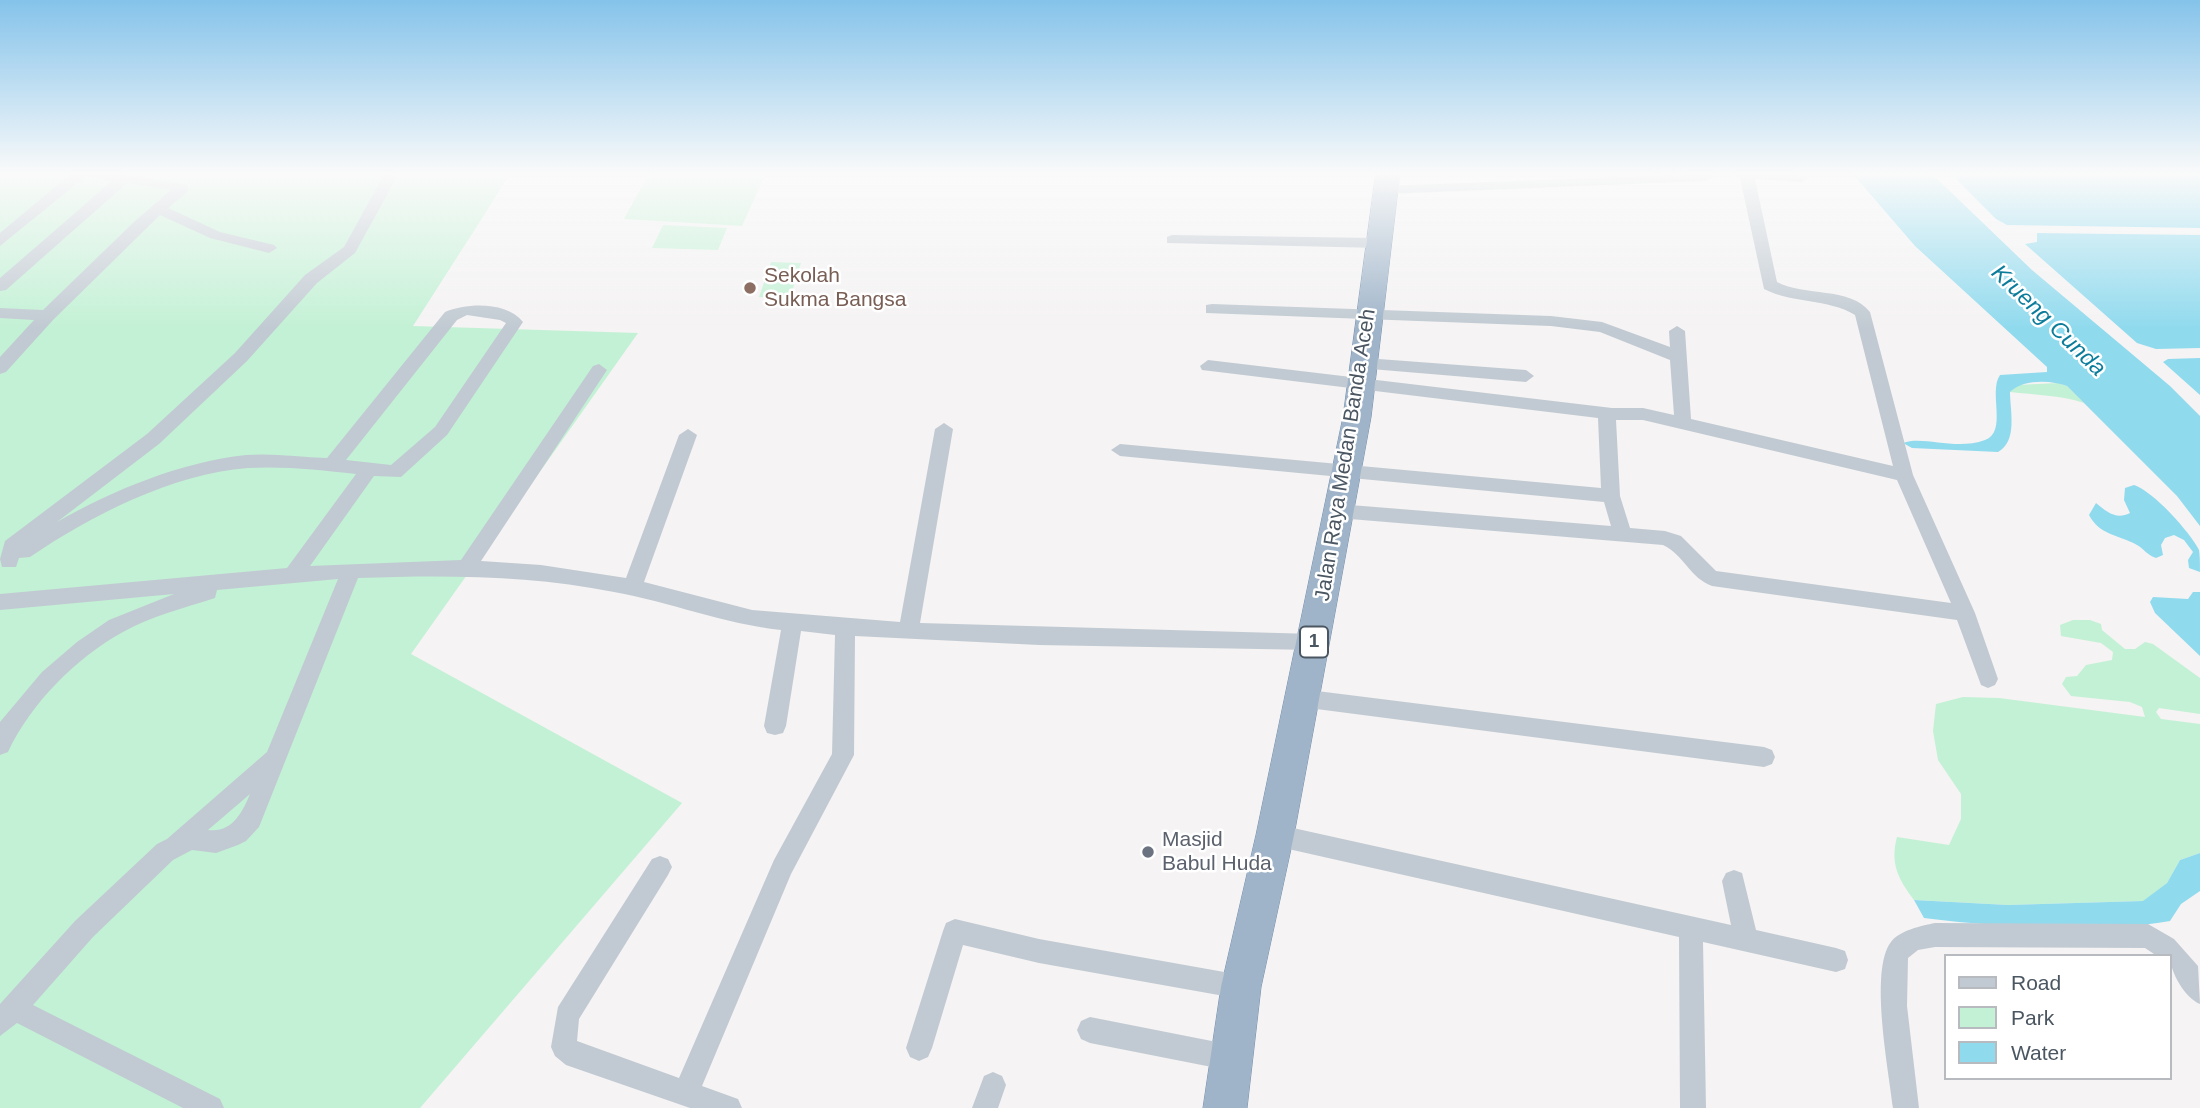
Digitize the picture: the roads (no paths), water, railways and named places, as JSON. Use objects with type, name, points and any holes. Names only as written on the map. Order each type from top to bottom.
[{"type":"highway","name":"Jalan Raya Medan Banda Aceh","points":[[1225,1108],[1241,987],[1314,642],[1364,375],[1372,313],[1372,283],[1381,225]]},
{"type":"street","points":[[0,241],[19,225]]},
{"type":"street","points":[[0,286],[71,225]]},
{"type":"street","points":[[0,368],[47,316],[139,225]]},
{"type":"street","points":[[195,225],[227,239],[269,248]]},
{"type":"street","points":[[4,566],[12,546],[161,432],[241,358],[311,279],[350,250],[364,225]]},
{"type":"street","points":[[1754,225],[1770,285],[1788,293],[1844,302],[1862,312],[1904,475],[1965,613],[1988,679]]},
{"type":"street","points":[[1172,240],[1378,243]]},
{"type":"street","points":[[1212,309],[1372,313],[1578,324],[1622,334],[1680,357]]},
{"type":"street","points":[[4,566],[51,534],[176,480],[246,462],[332,465],[395,472],[441,431],[515,322],[512,318],[466,310],[451,316],[332,465]]},
{"type":"street","points":[[3,317],[47,316]]},
{"type":"street","points":[[1677,331],[1683,424]]},
{"type":"street","points":[[1208,366],[1364,375],[1527,376]]},
{"type":"street","points":[[467,568],[599,370]]},
{"type":"street","points":[[1364,375],[1612,414],[1643,414],[1904,475]]},
{"type":"street","points":[[1612,414],[1606,419],[1611,496],[1623,535]]},
{"type":"street","points":[[909,631],[944,429]]},
{"type":"street","points":[[632,589],[688,435]]},
{"type":"street","points":[[1120,450],[1346,469],[1611,496]]},
{"type":"street","points":[[292,576],[370,469]]},
{"type":"street","points":[[1338,511],[1665,538],[1679,542],[1687,549],[1691,563],[1712,578],[1965,613]]},
{"type":"street","points":[[0,602],[351,571],[467,568],[588,580],[665,595],[725,613],[793,621],[909,631],[1314,642]]},
{"type":"street","points":[[176,844],[190,839],[216,842],[238,834],[251,820],[279,756],[351,571]]},
{"type":"street","points":[[0,745],[25,705],[74,657],[116,626],[170,603],[213,591],[231,581]]},
{"type":"street","points":[[775,726],[793,621]]},
{"type":"street","points":[[685,1093],[782,868],[843,755],[845,624]]},
{"type":"street","points":[[1301,698],[1764,757]]},
{"type":"street","points":[[211,1108],[7,1016],[85,929],[176,844],[279,756]]},
{"type":"street","points":[[1275,835],[1746,937],[1836,960]]},
{"type":"street","points":[[660,867],[567,1016],[564,1047],[575,1056],[729,1108]]},
{"type":"street","points":[[1734,881],[1746,937]]},
{"type":"street","points":[[1690,926],[1693,1108]]},
{"type":"street","points":[[919,1048],[955,931],[1039,951],[1241,987]]},
{"type":"street","points":[[1906,1108],[1894,982],[1896,956],[1902,946],[1920,937],[2148,936],[2167,946],[2186,965],[2200,992]]},
{"type":"street","points":[[1090,1030],[1232,1058]]},
{"type":"water","name":"Krueng Cunda","points":[[1897,225],[1985,225],[2032,270],[2170,386],[2200,416],[2200,526],[2177,496],[2067,386],[2060,384],[2030,383],[2010,392],[2011,433],[2004,447],[1998,452],[1912,448],[1903,443],[1920,441],[1962,444],[1985,440],[1992,436],[1995,429],[1996,391],[2000,375],[2047,372],[2047,367],[1915,246]]},
{"type":"water","points":[[2007,225],[2200,225],[2200,228]]},
{"type":"water","points":[[2037,233],[2200,235],[2200,348],[2156,349],[2137,343],[2025,244],[2037,242]]},
{"type":"water","points":[[2200,358],[2200,395],[2163,362],[2168,359]]},
{"type":"water","points":[[2134,485],[2161,503],[2188,533],[2199,550],[2200,572],[2189,568],[2188,560],[2193,552],[2184,540],[2174,535],[2165,538],[2161,545],[2163,555],[2156,558],[2137,545],[2104,531],[2093,522],[2089,515],[2096,503],[2116,515],[2130,513],[2124,500],[2125,488]]},
{"type":"water","points":[[2193,592],[2200,592],[2200,656],[2155,613],[2150,602],[2153,597],[2188,599]]},
{"type":"water","points":[[2200,853],[2200,891],[2181,904],[2170,921],[2079,928],[1983,924],[1924,918],[1914,900],[2008,905],[2143,901],[2167,883],[2180,860]]},
{"type":"place","name":"Sekolah Sukma Bangsa","points":[[750,288]]},
{"type":"place","name":"Masjid Babul Huda","points":[[1148,852]]}]
